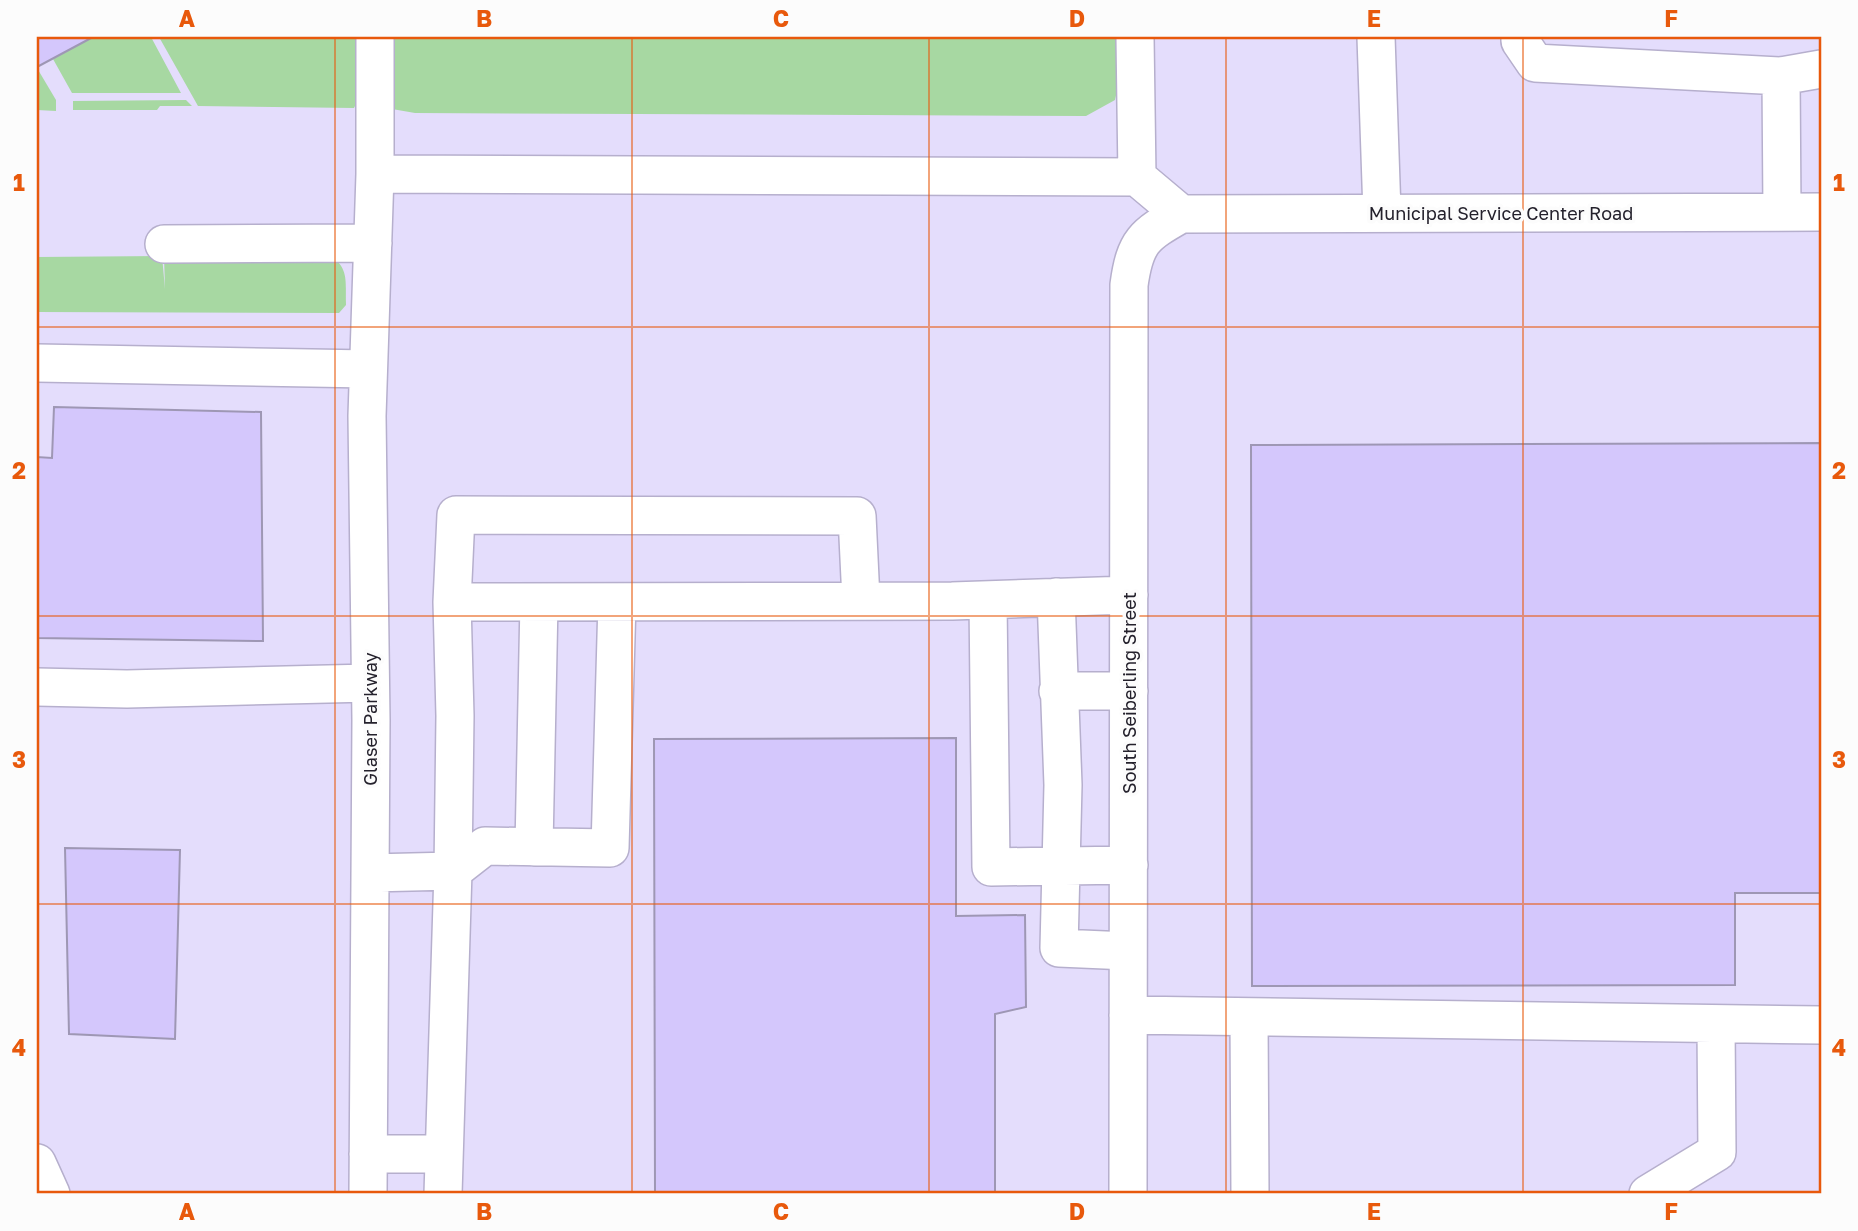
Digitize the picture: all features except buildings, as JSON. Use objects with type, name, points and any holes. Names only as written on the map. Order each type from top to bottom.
[{"type":"street","name":"Glaser Parkway","points":[[368,1194],[368,369],[375,174],[375,37]]},
{"type":"street","points":[[1135,37],[1138,177]]},
{"type":"street","points":[[1376,37],[1382,213]]},
{"type":"street","points":[[1520,37],[1535,63],[1782,76],[1821,69]]},
{"type":"street","points":[[1782,76],[1782,212]]},
{"type":"street","points":[[375,174],[1138,177],[1181,214]]},
{"type":"street","name":"Municipal Service Center Road","points":[[1181,214],[1821,212]]},
{"type":"street","name":"South Seiberling Street","points":[[1128,1194],[1129,285],[1142,241],[1148,233],[1181,214]]},
{"type":"street","points":[[164,244],[373,243]]},
{"type":"street","points":[[37,363],[368,369]]},
{"type":"street","points":[[443,1194],[453,871],[455,716],[452,601],[456,515],[857,516],[861,600]]},
{"type":"street","points":[[452,601],[988,600],[1129,595]]},
{"type":"street","points":[[1056,597],[1063,785],[1059,948],[1128,951]]},
{"type":"street","points":[[988,600],[991,867],[1129,865]]},
{"type":"street","points":[[534,847],[539,602]]},
{"type":"street","points":[[370,873],[453,871],[485,846],[610,848],[617,602]]},
{"type":"street","points":[[37,687],[127,689],[370,683]]},
{"type":"street","points":[[1058,691],[1129,691]]},
{"type":"street","points":[[1128,1015],[1821,1025]]},
{"type":"street","points":[[1250,1017],[1250,1194]]},
{"type":"street","points":[[1648,1194],[1717,1152],[1716,1025]]},
{"type":"street","points":[[368,1154],[443,1154]]},
{"type":"street","points":[[37,1164],[51,1194]]},
{"type":"shaded area","points":[[37,37],[1821,37],[1821,1194],[37,1194]]},
{"type":"green space","points":[[93,37],[151,37],[181,93],[72,93],[53,59]]},
{"type":"green space","points":[[159,37],[361,37],[358,100],[354,108],[198,106]]},
{"type":"green space","points":[[385,37],[1121,37],[1122,67],[1115,100],[1086,116],[415,113],[392,109]]},
{"type":"green space","points":[[37,68],[56,100],[56,111],[37,110]]},
{"type":"green space","points":[[186,100],[192,106],[160,106],[157,110],[73,110],[73,101]]},
{"type":"green space","points":[[329,254],[340,265],[345,276],[346,305],[339,313],[37,312],[37,257],[162,256],[165,289],[164,256]]}]
